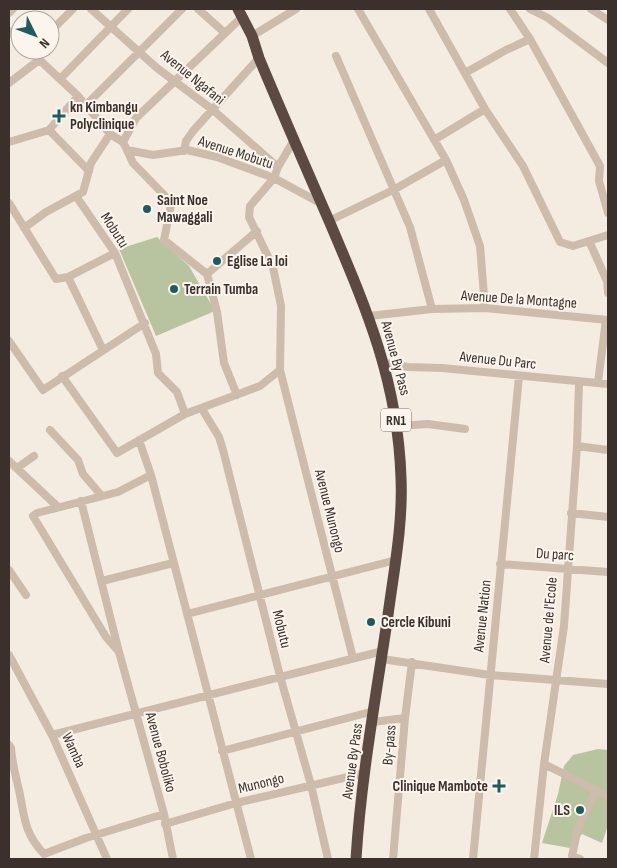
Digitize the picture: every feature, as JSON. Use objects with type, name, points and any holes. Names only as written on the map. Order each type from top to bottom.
[{"type":"highway","name":"Avenue By Pass","points":[[240,13],[252,36],[259,58],[369,316],[384,363],[397,426],[401,490],[396,560],[365,773],[356,859]]},
{"type":"street","points":[[9,13],[13,9]]},
{"type":"street","points":[[60,22],[73,9]]},
{"type":"street","name":"Avenue Ngafani","points":[[91,9],[157,68],[213,110],[278,167]]},
{"type":"street","points":[[60,79],[128,9]]},
{"type":"street","points":[[86,105],[182,9]]},
{"type":"street","points":[[198,9],[226,33]]},
{"type":"street","points":[[252,36],[296,9]]},
{"type":"street","points":[[358,9],[446,160],[474,225],[480,246],[485,308]]},
{"type":"street","points":[[429,9],[485,109],[523,166],[560,242],[573,246],[590,243],[608,235]]},
{"type":"street","points":[[510,9],[604,168],[599,181],[608,214]]},
{"type":"street","points":[[530,9],[548,18],[608,63]]},
{"type":"street","points":[[591,9],[608,20]]},
{"type":"street","points":[[123,142],[136,118],[226,33],[240,13]]},
{"type":"street","points":[[466,73],[506,50],[530,40]]},
{"type":"street","points":[[336,56],[395,189],[419,255],[432,309]]},
{"type":"street","points":[[184,151],[186,141],[193,131],[259,58]]},
{"type":"street","points":[[9,83],[39,60],[78,96],[110,134],[123,142],[133,163],[169,200],[171,205],[164,240],[208,274],[217,312],[224,363],[237,395]]},
{"type":"street","points":[[9,142],[49,130],[78,96]]},
{"type":"street","points":[[434,140],[485,109]]},
{"type":"street","points":[[49,130],[89,170]]},
{"type":"street","points":[[24,228],[46,212],[76,196],[85,187],[94,156],[110,134]]},
{"type":"street","points":[[274,178],[278,167],[294,140]]},
{"type":"street","name":"Avenue Mobutu","points":[[127,150],[153,155],[184,151],[217,157],[274,178],[323,205]]},
{"type":"street","points":[[329,221],[395,189],[446,160]]},
{"type":"street","name":"Avenue Munongo","points":[[274,178],[249,210],[249,217],[273,267],[281,306],[280,370],[353,658]]},
{"type":"street","name":"Mobutu","points":[[76,196],[115,253],[123,276],[145,323],[156,354],[158,373],[177,392],[185,414]]},
{"type":"street","points":[[9,203],[56,279],[68,277],[115,253]]},
{"type":"street","points":[[208,274],[257,231]]},
{"type":"street","points":[[590,243],[607,281],[608,293]]},
{"type":"street","points":[[68,277],[103,350]]},
{"type":"street","name":"Avenue De la Montagne","points":[[369,316],[432,309],[485,308],[607,320]]},
{"type":"street","points":[[598,382],[607,320]]},
{"type":"street","points":[[9,341],[43,390],[145,323]]},
{"type":"street","name":"Avenue Du Parc","points":[[384,363],[408,367],[442,368],[608,384]]},
{"type":"street","points":[[62,376],[117,453],[185,414],[260,386],[280,370]]},
{"type":"street","name":"Avenue Nation","points":[[473,859],[519,376]]},
{"type":"street","name":"Avenue de l'Ecole","points":[[534,859],[544,764],[564,626],[577,446],[579,382]]},
{"type":"street","name":"Mobutu","points":[[202,409],[221,444],[280,676],[311,785],[328,859]]},
{"type":"street","points":[[397,426],[428,424],[465,429]]},
{"type":"street","points":[[50,430],[78,460],[83,474],[101,495]]},
{"type":"street","points":[[139,440],[151,475],[251,859]]},
{"type":"street","points":[[577,446],[608,450]]},
{"type":"street","points":[[17,468],[34,456]]},
{"type":"street","points":[[9,461],[58,507]]},
{"type":"street","name":"Avenue Boboliko","points":[[119,652],[109,641],[34,521],[34,514],[118,492],[151,475]]},
{"type":"street","name":"Avenue Boboliko","points":[[81,501],[119,652],[164,814],[173,859]]},
{"type":"street","points":[[571,513],[608,517]]},
{"type":"street","points":[[186,614],[396,560]]},
{"type":"street","points":[[102,582],[173,563]]},
{"type":"street","name":"Du parc","points":[[500,564],[608,572]]},
{"type":"street","points":[[9,570],[26,594]]},
{"type":"street","name":"Wamba","points":[[9,655],[52,734],[98,834],[107,859]]},
{"type":"street","points":[[52,734],[353,658],[382,655],[412,662],[490,674],[608,684]]},
{"type":"street","name":"By-pass","points":[[393,859],[405,718],[412,662]]},
{"type":"street","points":[[222,751],[295,730],[374,716],[405,718]]},
{"type":"street","points":[[9,745],[25,827],[44,854],[98,834],[164,814]]},
{"type":"street","points":[[544,764],[608,796]]},
{"type":"street","name":"Munongo","points":[[166,824],[236,804],[365,773]]},
{"type":"street","points":[[580,859],[572,856],[578,828],[596,790]]},
{"type":"green space","points":[[157,237],[189,266],[215,311],[156,336],[119,249]]},
{"type":"green space","name":"ILS","points":[[598,749],[608,750],[608,825],[602,843],[582,834],[570,848],[542,843],[558,794],[564,766],[573,755]]},
{"type":"place","name":"kn Kimbangu Polyclinique","points":[[59,116]]},
{"type":"place","name":"Saint Noe Mawaggali","points":[[147,209]]},
{"type":"place","name":"Eglise La loi","points":[[217,261]]},
{"type":"place","name":"Terrain Tumba","points":[[174,289]]},
{"type":"place","name":"Cercle Kibuni","points":[[371,622]]},
{"type":"place","name":"Clinique Mambote","points":[[499,786]]},
{"type":"place","name":"ILS","points":[[580,810]]}]
